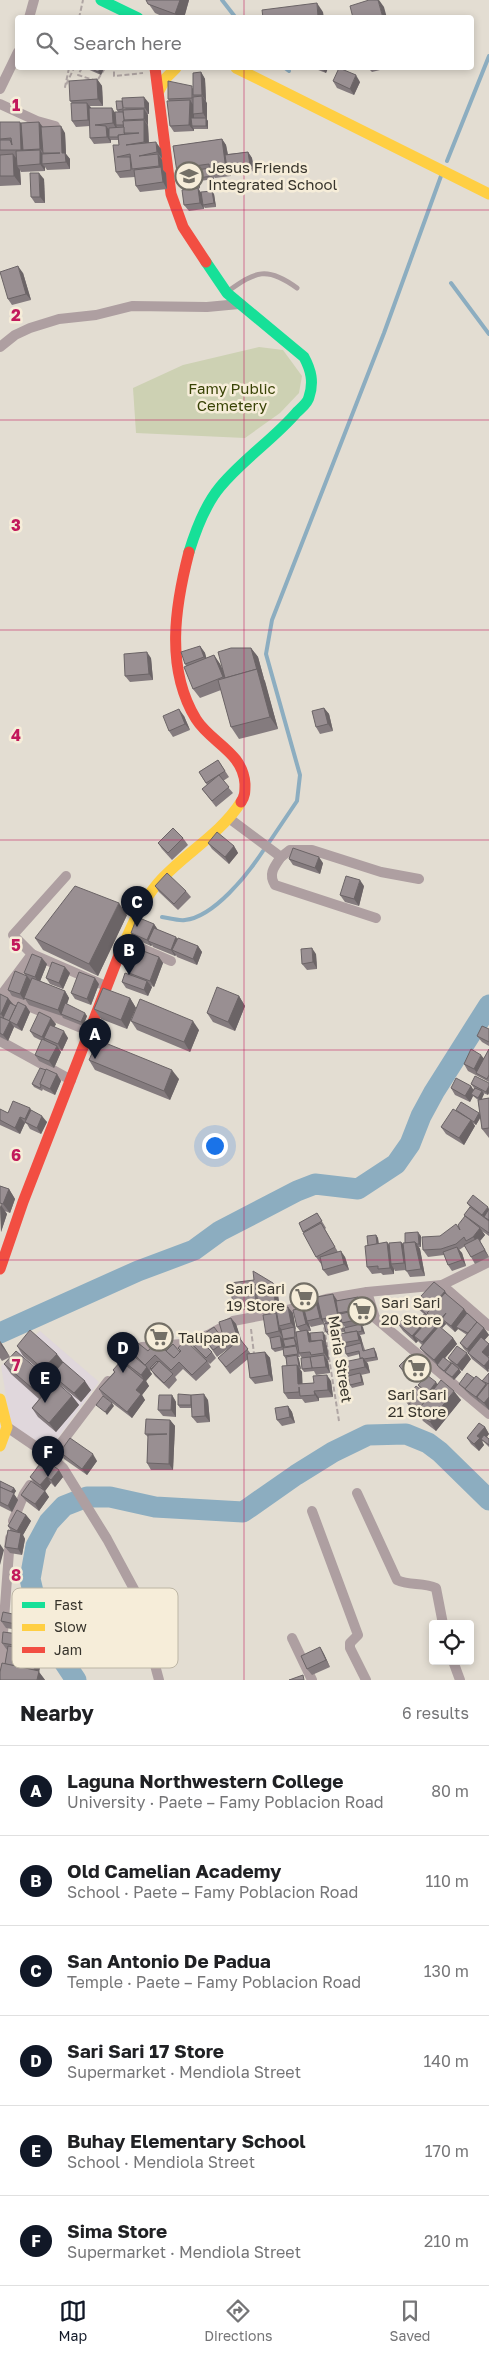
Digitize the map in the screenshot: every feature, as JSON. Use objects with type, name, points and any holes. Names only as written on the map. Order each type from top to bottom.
[{"type":"main road","points":[[101,0],[127,9]]},
{"type":"main road","points":[[1,1262],[19,1200],[71,1080],[106,986],[140,908],[158,883],[230,819],[246,796],[244,772],[232,755],[197,720],[181,686],[175,659],[179,589],[188,550],[206,508],[220,487],[243,463],[285,426],[309,400],[312,382],[311,371],[304,357],[227,293],[183,227],[171,194],[159,91],[151,70]]},
{"type":"main road","points":[[159,91],[166,78],[174,70]]},
{"type":"main road","points":[[240,70],[489,194]]},
{"type":"main road","points":[[0,1399],[7,1427],[0,1446]]},
{"type":"street","points":[[30,15],[34,0]]},
{"type":"street","points":[[0,89],[15,58]]},
{"type":"street","points":[[0,104],[55,126]]},
{"type":"street","points":[[0,347],[15,335],[59,319],[96,315],[132,306],[207,307],[238,304]]},
{"type":"street","points":[[230,819],[281,857]]},
{"type":"street","points":[[376,918],[274,885],[271,879],[271,872],[281,857],[290,850],[312,850],[381,872],[419,878]]},
{"type":"street","points":[[66,876],[13,935],[32,954],[106,986]]},
{"type":"street","points":[[125,941],[171,961]]},
{"type":"street","points":[[32,954],[1,996],[89,1031]]},
{"type":"street","points":[[0,1041],[71,1080]]},
{"type":"street","points":[[0,1674],[11,1527],[24,1494],[127,1357],[142,1347],[182,1344],[208,1336],[233,1321],[250,1319],[320,1300],[367,1292],[442,1285],[489,1262]]},
{"type":"street","points":[[442,1285],[489,1326]]},
{"type":"street","points":[[367,1292],[375,1318],[489,1414]]},
{"type":"street","points":[[7,1427],[51,1457],[67,1474],[133,1588]]},
{"type":"street","points":[[357,1493],[397,1580],[402,1583],[426,1583],[436,1588],[442,1620]]},
{"type":"street","points":[[312,1511],[358,1635],[350,1643],[350,1648],[366,1680]]},
{"type":"street","points":[[292,1638],[312,1680]]},
{"type":"street","points":[[455,1665],[460,1680]]},
{"type":"lane","points":[[227,293],[251,276],[263,273],[283,278],[298,288]]},
{"type":"path","points":[[80,15],[82,0]]},
{"type":"path","points":[[69,70],[65,87],[73,70]]},
{"type":"path","points":[[81,70],[78,75],[97,81],[104,70]]},
{"type":"path","points":[[114,70],[114,76],[151,70]]},
{"type":"path","name":"Maria Street","points":[[320,1300],[339,1421]]},
{"type":"path","points":[[250,1319],[255,1358]]},
{"type":"shaded area","points":[[40,1331],[99,1382],[50,1449],[11,1425],[1,1366]]},
{"type":"green space","name":"Famy Public Cemetery","points":[[259,347],[283,350],[302,376],[299,393],[280,413],[245,438],[136,433],[133,388],[183,365]]},
{"type":"building","points":[[146,0],[180,0],[175,14],[148,4]]},
{"type":"building","points":[[369,0],[378,0],[382,15],[352,15],[350,6]]},
{"type":"building","points":[[317,3],[318,15],[263,15],[262,10]]},
{"type":"building","points":[[338,70],[344,70],[356,75],[350,89],[333,81]]},
{"type":"building","points":[[201,72],[202,95],[193,95],[193,73]]},
{"type":"building","points":[[97,79],[98,99],[70,101],[69,81]]},
{"type":"building","points":[[168,81],[192,86],[192,98],[168,99]]},
{"type":"building","points":[[202,96],[203,113],[193,114],[193,97]]},
{"type":"building","points":[[144,97],[145,108],[123,108],[122,98]]},
{"type":"building","points":[[190,100],[189,125],[170,126],[167,101]]},
{"type":"building","points":[[116,101],[122,101],[123,109],[117,110]]},
{"type":"building","points":[[71,103],[87,103],[88,120],[72,121]]},
{"type":"building","points":[[89,108],[112,108],[113,123],[95,125],[106,126],[107,137],[90,138]]},
{"type":"building","points":[[144,109],[144,119],[124,120],[123,110]]},
{"type":"building","points":[[115,112],[123,112],[124,125],[116,125]]},
{"type":"building","points":[[191,118],[206,118],[206,126],[192,126]]},
{"type":"building","points":[[144,120],[144,142],[126,145],[156,142],[157,152],[139,156],[158,154],[159,166],[132,169],[130,154],[117,157],[130,157],[131,170],[116,172],[113,145],[119,145],[118,135],[139,133],[124,133],[123,121]]},
{"type":"building","points":[[0,122],[20,122],[21,150],[0,150],[0,140],[10,140],[12,145],[11,138],[0,139]]},
{"type":"building","points":[[39,122],[40,149],[23,150],[21,123]]},
{"type":"building","points":[[61,126],[62,153],[65,153],[66,162],[42,164],[42,154],[60,153],[43,153],[41,127]]},
{"type":"building","points":[[124,127],[125,134],[118,135],[118,137],[109,137],[109,128]]},
{"type":"building","points":[[222,139],[226,170],[210,172],[209,164],[194,166],[196,182],[179,185],[173,146]]},
{"type":"building","points":[[40,150],[40,164],[17,166],[16,151]]},
{"type":"building","points":[[248,152],[250,165],[227,168],[225,155]]},
{"type":"building","points":[[13,154],[14,176],[0,176],[0,155]]},
{"type":"building","points":[[161,167],[163,182],[136,186],[134,170]]},
{"type":"building","points":[[210,168],[212,176],[198,178],[197,170]]},
{"type":"building","points":[[30,173],[39,173],[40,197],[31,197]]},
{"type":"building","points":[[198,188],[200,203],[184,205],[182,190]]},
{"type":"building","points":[[212,191],[214,203],[203,205],[201,192]]},
{"type":"building","points":[[18,266],[26,294],[8,299],[0,272]]},
{"type":"building","points":[[200,646],[204,657],[185,664],[181,652]]},
{"type":"building","points":[[231,648],[251,648],[257,669],[225,678],[218,652]]},
{"type":"building","points":[[147,652],[149,674],[125,676],[124,654]]},
{"type":"building","points":[[214,655],[223,677],[193,689],[184,667]]},
{"type":"building","points":[[257,669],[270,717],[231,727],[218,680]]},
{"type":"building","points":[[324,708],[328,724],[316,727],[312,711]]},
{"type":"building","points":[[179,709],[185,724],[169,731],[163,716]]},
{"type":"building","points":[[218,760],[225,771],[206,783],[199,772]]},
{"type":"building","points":[[219,775],[229,787],[212,801],[202,789]]},
{"type":"building","points":[[173,828],[183,838],[168,853],[158,843]]},
{"type":"building","points":[[217,832],[234,846],[225,857],[208,843]]},
{"type":"building","points":[[293,848],[319,857],[315,868],[289,859]]},
{"type":"building","points":[[167,873],[186,891],[174,904],[155,886]]},
{"type":"building","points":[[346,876],[360,880],[354,899],[340,895]]},
{"type":"building","points":[[75,886],[119,903],[89,964],[35,938]]},
{"type":"building","points":[[137,917],[154,924],[147,940],[131,933]]},
{"type":"building","points":[[154,928],[176,937],[171,950],[148,941]]},
{"type":"building","points":[[178,938],[198,946],[193,959],[172,950]]},
{"type":"building","points":[[312,948],[313,962],[302,964],[301,949]]},
{"type":"building","points":[[138,949],[159,957],[150,981],[129,973]]},
{"type":"building","points":[[32,954],[42,958],[35,977],[24,973]]},
{"type":"building","points":[[52,962],[65,967],[59,983],[46,978]]},
{"type":"building","points":[[15,971],[27,976],[20,994],[8,990]]},
{"type":"building","points":[[79,972],[95,978],[87,999],[71,993]]},
{"type":"building","points":[[125,973],[147,981],[144,990],[122,982]]},
{"type":"building","points":[[32,978],[65,991],[58,1010],[24,998]]},
{"type":"building","points":[[217,987],[239,996],[228,1022],[207,1013]]},
{"type":"building","points":[[103,988],[130,998],[121,1020],[94,1009]]},
{"type":"building","points":[[0,994],[8,998],[1,1014],[0,1014]]},
{"type":"building","points":[[140,999],[193,1021],[184,1042],[131,1021]]},
{"type":"building","points":[[18,1002],[26,1006],[17,1025],[9,1021]]},
{"type":"building","points":[[10,1003],[16,1006],[9,1021],[3,1018]]},
{"type":"building","points":[[65,1003],[85,1013],[81,1022],[61,1014]]},
{"type":"building","points":[[39,1012],[51,1018],[42,1037],[30,1031]]},
{"type":"building","points":[[0,1017],[10,1021],[3,1035],[0,1033]]},
{"type":"building","points":[[50,1025],[64,1031],[58,1044],[44,1038]]},
{"type":"building","points":[[482,1026],[489,1029],[489,1042],[477,1036]]},
{"type":"building","points":[[42,1039],[57,1046],[49,1061],[35,1055]]},
{"type":"building","points":[[98,1040],[172,1070],[164,1091],[89,1060]]},
{"type":"building","points":[[471,1049],[481,1055],[474,1069],[464,1064]]},
{"type":"building","points":[[489,1049],[489,1075],[487,1079],[476,1073]]},
{"type":"building","points":[[40,1068],[46,1070],[40,1088],[32,1084]]},
{"type":"building","points":[[46,1069],[57,1074],[50,1089],[40,1084]]},
{"type":"building","points":[[475,1076],[489,1083],[486,1092],[471,1084]]},
{"type":"building","points":[[456,1078],[471,1086],[465,1096],[451,1088]]},
{"type":"building","points":[[475,1088],[482,1091],[478,1098],[471,1094]]},
{"type":"building","points":[[489,1098],[489,1128],[482,1129],[478,1100]]},
{"type":"building","points":[[13,1101],[30,1108],[25,1119],[20,1117],[15,1128],[0,1120],[0,1109],[8,1113]]},
{"type":"building","points":[[461,1102],[479,1113],[474,1122],[456,1110]]},
{"type":"building","points":[[453,1109],[471,1120],[459,1138],[441,1127]]},
{"type":"building","points":[[31,1110],[42,1116],[37,1128],[25,1122]]},
{"type":"building","points":[[0,1186],[9,1189],[3,1204],[0,1203]]},
{"type":"building","points":[[473,1195],[488,1207],[482,1215],[467,1203]]},
{"type":"building","points":[[470,1207],[489,1221],[489,1233],[464,1215]]},
{"type":"building","points":[[489,1209],[489,1220],[484,1217]]},
{"type":"building","points":[[317,1213],[322,1221],[303,1232],[299,1223]]},
{"type":"building","points":[[465,1216],[480,1228],[473,1237],[466,1241],[464,1237],[456,1244],[441,1249],[423,1250],[422,1237],[440,1236],[456,1224],[460,1230],[458,1225]]},
{"type":"building","points":[[321,1223],[335,1247],[316,1257],[303,1233]]},
{"type":"building","points":[[418,1232],[419,1244],[415,1242],[405,1243],[405,1233]]},
{"type":"building","points":[[376,1235],[377,1244],[368,1246],[367,1236]]},
{"type":"building","points":[[478,1238],[485,1250],[471,1257],[464,1245]]},
{"type":"building","points":[[387,1242],[390,1268],[378,1269],[378,1266],[367,1267],[365,1246]]},
{"type":"building","points":[[401,1242],[404,1263],[391,1264],[389,1243]]},
{"type":"building","points":[[415,1242],[421,1269],[406,1271],[403,1243]]},
{"type":"building","points":[[457,1247],[462,1260],[448,1265],[443,1252]]},
{"type":"building","points":[[341,1251],[344,1264],[323,1270],[320,1257]]},
{"type":"building","points":[[253,1271],[273,1283],[275,1301],[258,1304],[255,1284],[256,1302],[233,1305],[230,1283],[254,1280]]},
{"type":"building","points":[[434,1282],[445,1291],[432,1306],[421,1296]]},
{"type":"building","points":[[445,1293],[464,1309],[451,1326],[442,1319],[446,1313],[438,1322],[427,1313]]},
{"type":"building","points":[[333,1294],[338,1316],[322,1319],[317,1297]]},
{"type":"building","points":[[358,1297],[361,1309],[338,1313],[336,1301]]},
{"type":"building","points":[[315,1298],[320,1318],[307,1321],[302,1301]]},
{"type":"building","points":[[421,1298],[432,1308],[427,1313],[428,1316],[415,1304]]},
{"type":"building","points":[[288,1307],[291,1323],[279,1326],[276,1309]]},
{"type":"building","points":[[302,1308],[306,1324],[297,1327],[293,1310]]},
{"type":"building","points":[[358,1310],[360,1319],[342,1323],[340,1314]]},
{"type":"building","points":[[276,1313],[279,1331],[266,1334],[263,1315]]},
{"type":"building","points":[[467,1313],[477,1322],[468,1333],[456,1327]]},
{"type":"building","points":[[408,1314],[422,1325],[412,1336],[398,1324]]},
{"type":"building","points":[[424,1314],[430,1319],[423,1326],[417,1321]]},
{"type":"building","points":[[231,1318],[238,1339],[225,1343],[219,1322]]},
{"type":"building","points":[[430,1318],[437,1325],[422,1342],[414,1336]]},
{"type":"building","points":[[340,1320],[342,1328],[326,1332],[324,1324]]},
{"type":"building","points":[[477,1322],[484,1328],[467,1349],[460,1343]]},
{"type":"building","points":[[361,1324],[362,1331],[345,1333],[344,1328]]},
{"type":"building","points":[[439,1326],[453,1338],[434,1360],[420,1348]]},
{"type":"building","points":[[214,1327],[225,1342],[213,1350],[202,1335]]},
{"type":"building","points":[[294,1327],[295,1337],[283,1339],[281,1330]]},
{"type":"building","points":[[30,1330],[57,1354],[43,1369],[17,1346]]},
{"type":"building","points":[[307,1330],[309,1342],[322,1340],[324,1353],[311,1355],[310,1352],[299,1353],[296,1332]]},
{"type":"building","points":[[357,1331],[359,1340],[342,1343],[340,1334]]},
{"type":"building","points":[[323,1332],[324,1342],[322,1340],[311,1341],[310,1333]]},
{"type":"building","points":[[280,1336],[282,1347],[272,1349],[270,1338]]},
{"type":"building","points":[[197,1337],[212,1352],[206,1358],[188,1340]]},
{"type":"building","points":[[481,1337],[489,1344],[482,1352],[489,1358],[484,1366],[468,1353]]},
{"type":"building","points":[[294,1338],[296,1345],[285,1347],[283,1340]]},
{"type":"building","points":[[240,1339],[248,1349],[226,1367],[218,1358]]},
{"type":"building","points":[[185,1340],[207,1361],[192,1375],[179,1362],[171,1370],[155,1355],[145,1365],[130,1350],[138,1343],[148,1351],[156,1342],[174,1358],[181,1351],[178,1348]]},
{"type":"building","points":[[361,1343],[363,1351],[374,1348],[376,1357],[360,1358],[359,1351],[346,1354],[345,1347]]},
{"type":"building","points":[[173,1344],[180,1352],[174,1358],[166,1351]]},
{"type":"building","points":[[296,1346],[298,1354],[284,1356],[283,1348]]},
{"type":"building","points":[[457,1346],[467,1353],[457,1365],[448,1358]]},
{"type":"building","points":[[16,1351],[51,1381],[39,1394],[4,1364]]},
{"type":"building","points":[[265,1352],[269,1375],[250,1378],[247,1354]]},
{"type":"building","points":[[130,1353],[147,1367],[141,1375],[123,1361]]},
{"type":"building","points":[[297,1355],[299,1366],[287,1366],[286,1357]]},
{"type":"building","points":[[324,1355],[326,1367],[312,1368],[310,1357]]},
{"type":"building","points":[[410,1355],[419,1364],[408,1375],[399,1366]]},
{"type":"building","points":[[310,1357],[312,1368],[302,1369],[301,1358]]},
{"type":"building","points":[[443,1357],[451,1363],[444,1371],[437,1365]]},
{"type":"building","points":[[363,1358],[365,1367],[346,1371],[344,1362]]},
{"type":"building","points":[[121,1361],[144,1380],[136,1390],[141,1394],[127,1412],[99,1389],[115,1372],[113,1370]]},
{"type":"building","points":[[159,1361],[173,1374],[164,1383],[151,1370]]},
{"type":"building","points":[[63,1362],[85,1381],[74,1393],[52,1375]]},
{"type":"building","points":[[452,1363],[459,1369],[452,1377],[445,1372]]},
{"type":"building","points":[[297,1365],[298,1384],[314,1383],[313,1376],[327,1375],[328,1390],[314,1391],[315,1395],[300,1396],[299,1387],[299,1392],[284,1393],[282,1366]]},
{"type":"building","points":[[360,1373],[362,1382],[350,1385],[348,1376]]},
{"type":"building","points":[[467,1373],[474,1378],[465,1389],[459,1384]]},
{"type":"building","points":[[489,1373],[489,1384],[482,1381]]},
{"type":"building","points":[[427,1375],[436,1382],[428,1393],[418,1385]]},
{"type":"building","points":[[476,1376],[486,1384],[476,1397],[465,1389]]},
{"type":"building","points":[[441,1380],[454,1391],[430,1422],[416,1412]]},
{"type":"building","points":[[55,1381],[72,1396],[49,1423],[32,1408]]},
{"type":"building","points":[[488,1383],[489,1397],[484,1403],[477,1397]]},
{"type":"building","points":[[416,1386],[429,1396],[418,1410],[405,1400]]},
{"type":"building","points":[[178,1394],[191,1395],[191,1405],[178,1405]]},
{"type":"building","points":[[204,1394],[205,1416],[192,1417],[191,1395]]},
{"type":"building","points":[[159,1395],[172,1395],[171,1410],[158,1410]]},
{"type":"building","points":[[103,1396],[112,1403],[105,1412],[96,1405]]},
{"type":"building","points":[[288,1406],[290,1417],[277,1420],[275,1408]]},
{"type":"building","points":[[146,1419],[170,1420],[169,1464],[147,1463],[148,1435],[167,1434],[145,1434]]},
{"type":"building","points":[[479,1423],[485,1427],[477,1436],[480,1438],[474,1444],[467,1438]]},
{"type":"building","points":[[484,1435],[489,1439],[489,1445],[481,1439]]},
{"type":"building","points":[[70,1438],[93,1454],[82,1469],[60,1452]]},
{"type":"building","points":[[44,1459],[59,1470],[51,1480],[47,1477],[40,1485],[30,1477]]},
{"type":"building","points":[[0,1481],[14,1488],[11,1492],[0,1487]]},
{"type":"building","points":[[31,1481],[45,1491],[35,1504],[21,1495]]},
{"type":"building","points":[[0,1487],[14,1493],[8,1506],[0,1502]]},
{"type":"building","points":[[17,1510],[26,1515],[17,1531],[8,1526]]},
{"type":"building","points":[[8,1530],[21,1533],[18,1549],[5,1547]]},
{"type":"building","points":[[3,1612],[12,1614],[12,1623],[1,1621]]},
{"type":"building","points":[[3,1632],[12,1633],[12,1645],[2,1643]]},
{"type":"building","points":[[8,1646],[12,1647],[12,1665],[5,1664]]},
{"type":"building","points":[[320,1647],[326,1660],[307,1669],[301,1656]]},
{"type":"building","points":[[2,1663],[12,1665],[12,1668],[39,1671],[37,1680],[0,1680]]},
{"type":"building","points":[[303,1675],[304,1680],[289,1680]]},
{"type":"waterway","points":[[222,0],[234,15]]},
{"type":"waterway","points":[[447,161],[489,56]]},
{"type":"waterway","points":[[268,844],[297,801],[300,775],[266,654],[272,620],[384,333],[441,176]]},
{"type":"waterway","points":[[451,283],[489,334]]},
{"type":"waterway","points":[[162,917],[185,920],[207,911],[229,893],[249,871],[263,851]]},
{"type":"waterway","points":[[0,1333],[138,1271],[194,1250],[220,1231],[297,1191],[315,1184],[358,1189],[396,1164],[410,1144],[421,1116],[434,1092],[489,1005]]},
{"type":"waterway","points":[[32,1588],[30,1579],[36,1546],[49,1522],[64,1506],[87,1497],[110,1497],[155,1507],[243,1512],[333,1452],[368,1435],[406,1434],[428,1443],[440,1452],[489,1500]]},
{"type":"waterway","points":[[68,1668],[76,1680]]},
{"type":"traffic: fast","points":[[101,0],[132,15]]},
{"type":"traffic: fast","points":[[189,552],[202,518],[220,487],[238,467],[304,405],[311,392],[310,371],[304,357],[227,293],[206,262]]},
{"type":"traffic: slow","points":[[159,91],[166,78],[174,70]]},
{"type":"traffic: slow","points":[[240,70],[489,194]]},
{"type":"traffic: slow","points":[[119,955],[141,908],[158,883],[178,863],[212,835],[241,802]]},
{"type":"traffic: slow","points":[[0,1399],[7,1427],[0,1446]]},
{"type":"traffic: jam","points":[[155,70],[171,194],[183,227],[206,262]]},
{"type":"traffic: jam","points":[[189,552],[177,615],[176,658],[180,679],[186,699],[196,719],[239,764],[245,784],[241,802]]},
{"type":"traffic: jam","points":[[0,1269],[23,1202],[119,955]]},
{"type":"place","name":"Jesus Friends Integrated School","points":[[189,176]]},
{"type":"place","name":"San Antonio De Padua","points":[[137,927]]},
{"type":"place","name":"Old Camelian Academy","points":[[129,975]]},
{"type":"place","name":"Laguna Northwestern College","points":[[95,1059]]},
{"type":"place","name":"Sari Sari 19 Store","points":[[304,1297]]},
{"type":"place","name":"Sari Sari 20 Store","points":[[362,1311]]},
{"type":"place","name":"Talipapa","points":[[159,1337]]},
{"type":"place","name":"Sari Sari 21 Store","points":[[417,1368]]},
{"type":"place","name":"Sari Sari 17 Store","points":[[123,1373]]},
{"type":"place","name":"Buhay Elementary School","points":[[45,1403]]},
{"type":"place","name":"Sima Store","points":[[48,1477]]}]
